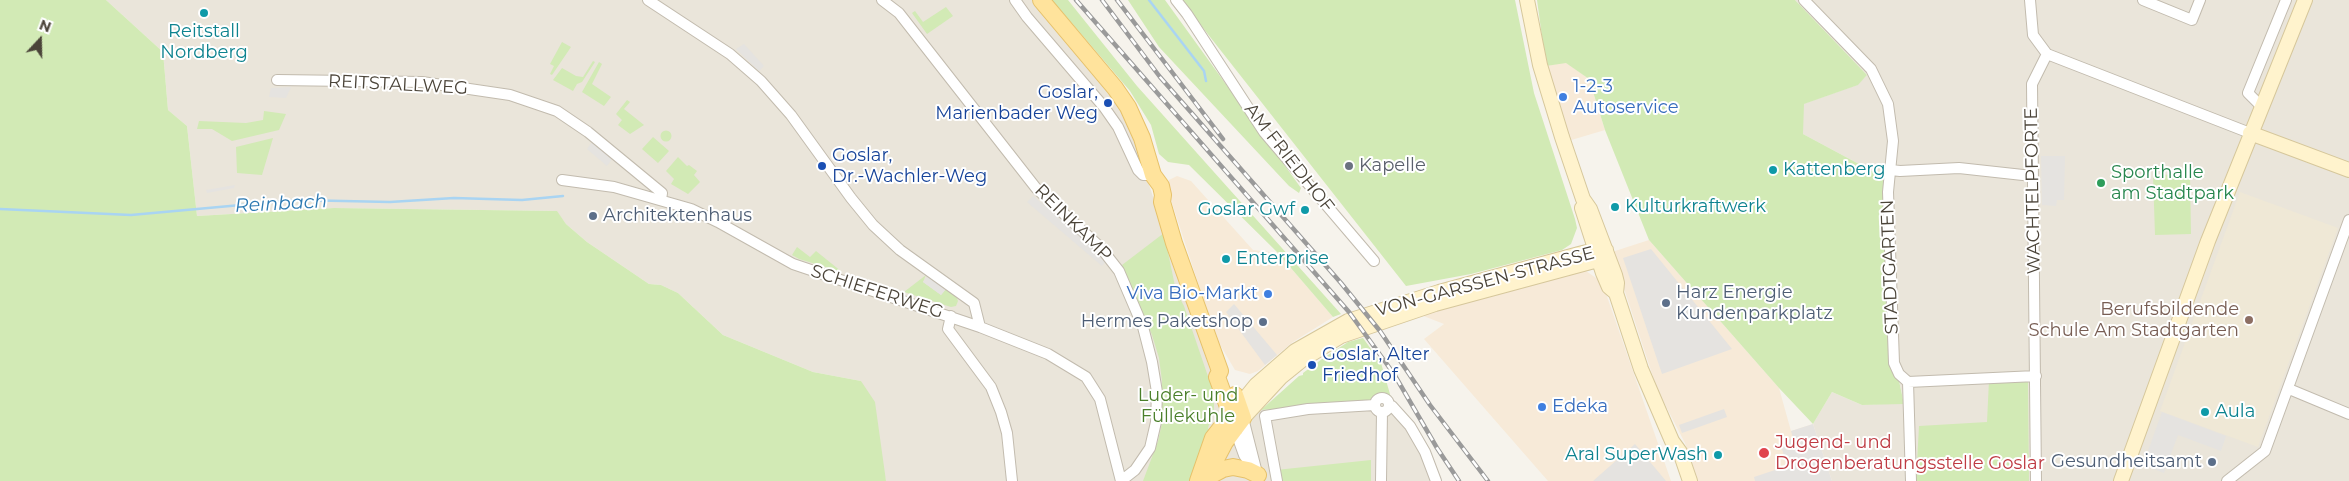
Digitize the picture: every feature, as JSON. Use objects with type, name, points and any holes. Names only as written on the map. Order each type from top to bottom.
[{"type":"main road","points":[[1041,0],[1115,88],[1128,107],[1142,138],[1153,175],[1152,189],[1155,197],[1162,202],[1220,371],[1218,377],[1237,416]]},
{"type":"main road","name":"VON-GARSSEN-STRASSE","points":[[1203,480],[1213,438],[1237,416]]},
{"type":"main road","points":[[1203,480],[1223,469],[1233,467],[1248,470],[1259,478]]},
{"type":"street","points":[[648,0],[730,54],[761,80],[791,115],[850,198],[873,225],[900,250],[974,303],[980,327]]},
{"type":"street","name":"REINKAMP","points":[[882,0],[899,14],[1036,188],[1101,248],[1119,271],[1142,327],[1152,362],[1157,392],[1156,422],[1150,448],[1135,470],[1121,481]]},
{"type":"street","points":[[1016,0],[1027,17],[1104,107],[1118,127],[1138,170],[1143,175],[1153,175]]},
{"type":"street","name":"AM FRIEDHOF","points":[[1176,0],[1264,132],[1374,261]]},
{"type":"street","points":[[1527,0],[1540,65],[1583,199],[1582,211],[1600,253],[1609,287],[1616,293],[1641,369],[1672,442],[1680,452],[1690,481]]},
{"type":"street","name":"STADTGARTEN","points":[[1804,0],[1871,70],[1880,84],[1888,104],[1893,129],[1888,215],[1894,363],[1899,374],[1908,382]]},
{"type":"street","points":[[2030,0],[2033,36],[2047,54],[2349,170]]},
{"type":"street","points":[[2143,0],[2192,20],[2200,0]]},
{"type":"street","points":[[2261,106],[2248,93],[2286,0]]},
{"type":"street","points":[[2121,481],[2208,241],[2305,0]]},
{"type":"street","name":"WACHTELPFORTE","points":[[2036,481],[2032,84],[2047,54]]},
{"type":"street","name":"REITSTALLWEG","points":[[276,80],[422,82],[510,94],[557,111],[588,132],[662,193],[662,200]]},
{"type":"street","points":[[1891,170],[1959,168],[2032,176]]},
{"type":"street","name":"SCHIEFERWEG","points":[[562,180],[614,187],[691,209],[793,264],[951,316],[1048,354],[1086,377],[1100,399],[1121,481]]},
{"type":"street","points":[[2227,481],[2265,451],[2349,220]]},
{"type":"street","name":"VON-GARSSEN-STRASSE","points":[[1237,416],[1302,360],[1341,336],[1435,304],[1600,253]]},
{"type":"street","points":[[951,316],[948,329],[986,380],[1001,412],[1007,433],[1012,481]]},
{"type":"street","points":[[1911,481],[1908,382],[2036,376]]},
{"type":"street","points":[[2289,389],[2349,414]]},
{"type":"street","points":[[1277,481],[1264,418],[1267,414],[1308,409],[1392,406],[1410,426],[1425,452],[1436,481]]},
{"type":"street","points":[[1381,481],[1382,407]]},
{"type":"street","points":[[1237,416],[1244,456],[1259,478]]},
{"type":"street","points":[[1672,442],[1671,453],[1682,481]]},
{"type":"shaded area","points":[[106,0],[1033,0],[1116,102],[1125,116],[1220,400],[1261,410],[1392,401],[1416,426],[1436,466],[1440,481],[886,481],[861,381],[813,372],[723,335],[678,293],[661,285],[649,284],[587,242],[566,224],[556,211],[334,208],[197,216],[187,126],[168,110],[163,52]]},
{"type":"shaded area","points":[[1795,0],[2349,0],[2349,481],[1832,481],[1813,424],[1832,392],[1862,405],[1904,403],[1896,367],[1890,172],[1872,171],[1803,134],[1803,104],[1857,85],[1867,75]]},
{"type":"shaded area","points":[[744,44],[764,66],[759,71],[736,49]]},
{"type":"shaded area","points":[[1566,62],[1589,79],[1605,130],[1568,141],[1546,66]]},
{"type":"shaded area","points":[[291,87],[286,98],[269,97],[271,88]]},
{"type":"shaded area","points":[[592,142],[613,158],[607,166],[587,149]]},
{"type":"shaded area","points":[[2041,156],[2065,156],[2064,200],[2057,200],[2056,206],[2042,205]]},
{"type":"shaded area","points":[[1177,176],[1191,181],[1253,250],[1278,253],[1333,317],[1293,342],[1258,371],[1250,374],[1235,370],[1216,338],[1169,194],[1169,180]]},
{"type":"shaded area","points":[[235,185],[234,188],[207,193],[206,190]]},
{"type":"shaded area","name":"Berufsbildende Schule Am Stadtgarten","points":[[2240,192],[2338,228],[2258,447],[2160,411]]},
{"type":"shaded area","points":[[1033,196],[1108,259],[1102,266],[1027,202]]},
{"type":"shaded area","points":[[1649,240],[1779,388],[1791,431],[1813,424],[1832,481],[1698,481],[1685,443],[1657,389],[1612,252]]},
{"type":"shaded area","name":"Harz Energie Kundenparkplatz","points":[[1651,249],[1732,349],[1662,374],[1623,258]]},
{"type":"shaded area","points":[[1583,269],[1602,282],[1671,481],[1548,481],[1424,339],[1444,324],[1421,315]]},
{"type":"shaded area","points":[[928,276],[946,289],[941,295],[923,282]]},
{"type":"shaded area","points":[[1234,304],[1277,355],[1265,365],[1226,312]]},
{"type":"shaded area","points":[[1143,391],[1151,391],[1151,409],[1145,409]]},
{"type":"shaded area","points":[[1724,409],[1727,417],[1682,433],[1679,425]]},
{"type":"shaded area","points":[[2162,412],[2226,436],[2221,451],[2178,435],[2164,473],[2143,465]]},
{"type":"shaded area","points":[[1813,424],[1832,481],[1755,481],[1754,477],[1787,466],[1780,442],[1793,438],[1791,431]]},
{"type":"shaded area","points":[[1635,444],[1666,481],[1593,481]]},
{"type":"green space","points":[[0,0],[106,0],[163,52],[168,110],[187,126],[197,216],[334,208],[557,211],[566,224],[587,242],[649,284],[661,285],[678,293],[723,335],[813,372],[861,381],[875,402],[886,481],[0,481]]},
{"type":"green space","points":[[1052,0],[1068,0],[1137,86],[1341,314],[1333,317],[1278,253],[1189,165],[1168,162],[1159,154],[1151,125],[1130,91]]},
{"type":"green space","points":[[1128,0],[1165,0],[1301,188],[1299,193],[1289,186],[1159,47]]},
{"type":"green space","points":[[1181,0],[1515,0],[1534,93],[1575,219],[1577,228],[1571,244],[1562,250],[1471,274],[1406,286]]},
{"type":"green space","name":"Kattenberg","points":[[1537,0],[1795,0],[1867,75],[1858,85],[1804,104],[1803,134],[1872,171],[1890,172],[1896,367],[1904,404],[1862,405],[1832,392],[1813,424],[1779,388],[1649,240],[1605,130],[1589,79],[1566,63],[1546,66]]},
{"type":"green space","points":[[946,7],[953,16],[927,34],[912,13],[915,11],[923,22]]},
{"type":"green space","points":[[562,42],[571,47],[552,75],[550,74],[554,66],[550,64]]},
{"type":"green space","points":[[593,61],[595,62],[582,82],[577,84],[573,91],[553,80],[562,68],[576,76],[583,77]]},
{"type":"green space","points":[[599,62],[602,64],[592,84],[611,97],[604,106],[582,92]]},
{"type":"green space","points":[[627,100],[630,102],[624,109],[644,125],[630,134],[618,125],[622,120],[616,114]]},
{"type":"green space","points":[[264,111],[286,114],[279,130],[232,141],[212,129],[197,129],[199,121],[246,123],[263,120]]},
{"type":"green space","points":[[666,130],[672,136],[666,142],[660,136]]},
{"type":"green space","points":[[653,137],[669,151],[658,163],[642,149]]},
{"type":"green space","points":[[273,138],[262,175],[237,173],[236,147]]},
{"type":"green space","points":[[678,157],[687,166],[689,165],[697,171],[694,175],[700,182],[688,194],[671,184],[674,179],[666,171]]},
{"type":"green space","points":[[2190,174],[2191,234],[2155,235],[2153,175]]},
{"type":"green space","name":"Luder- und Füllekuhle","points":[[1164,233],[1176,291],[1184,306],[1214,394],[1214,409],[1208,428],[1210,433],[1194,481],[1143,481],[1158,441],[1162,423],[1162,381],[1159,358],[1152,335],[1122,265]]},
{"type":"green space","points":[[797,247],[810,257],[816,251],[842,272],[799,259],[792,255]]},
{"type":"green space","points":[[926,275],[923,282],[941,295],[946,289],[956,296],[958,301],[956,306],[951,307],[904,292]]},
{"type":"green space","points":[[1363,338],[1381,363],[1392,401],[1261,410],[1299,376],[1303,375],[1303,373],[1322,359],[1348,342]]},
{"type":"green space","points":[[1989,380],[2028,380],[2029,481],[1916,481],[1919,426],[1987,422]]},
{"type":"green space","points":[[1371,460],[1371,481],[1279,481],[1276,470]]},
{"type":"waterway","name":"Reinbach","points":[[1149,0],[1204,71],[1206,81]]},
{"type":"waterway","name":"Reinbach","points":[[0,209],[131,215],[296,200],[390,202],[454,198],[522,200],[563,196]]},
{"type":"railway","points":[[1076,0],[1349,312],[1394,374],[1437,448],[1459,481]]},
{"type":"railway","points":[[1102,0],[1160,77],[1341,283],[1380,331],[1430,405],[1488,481]]},
{"type":"railway","points":[[1117,0],[1223,139]]},
{"type":"place","name":"Reitstall Nordberg","points":[[204,13]]},
{"type":"place","name":"1-2-3 Autoservice","points":[[1563,97]]},
{"type":"place","name":"Goslar, Marienbader Weg","points":[[1108,103]]},
{"type":"place","name":"Goslar, Dr.-Wachler-Weg","points":[[822,166]]},
{"type":"place","name":"Kapelle","points":[[1349,166]]},
{"type":"place","name":"Kattenberg","points":[[1773,170]]},
{"type":"place","name":"Sporthalle am Stadtpark","points":[[2101,183]]},
{"type":"place","name":"Kulturkraftwerk","points":[[1615,207]]},
{"type":"place","name":"Goslar Gwf","points":[[1305,210]]},
{"type":"place","name":"Architektenhaus","points":[[593,216]]},
{"type":"place","name":"Enterprise","points":[[1226,259]]},
{"type":"place","name":"Viva Bio-Markt","points":[[1268,294]]},
{"type":"place","name":"Harz Energie Kundenparkplatz","points":[[1666,303]]},
{"type":"place","name":"Berufsbildende Schule Am Stadtgarten","points":[[2249,320]]},
{"type":"place","name":"Hermes Paketshop","points":[[1263,322]]},
{"type":"place","name":"Goslar, Alter Friedhof","points":[[1312,365]]},
{"type":"place","name":"Edeka","points":[[1542,407]]},
{"type":"place","name":"Aula","points":[[2205,412]]},
{"type":"place","name":"Jugend- und Drogenberatungsstelle Goslar","points":[[1764,453]]},
{"type":"place","name":"Aral SuperWash","points":[[1718,455]]},
{"type":"place","name":"Gesundheitsamt","points":[[2212,462]]}]
